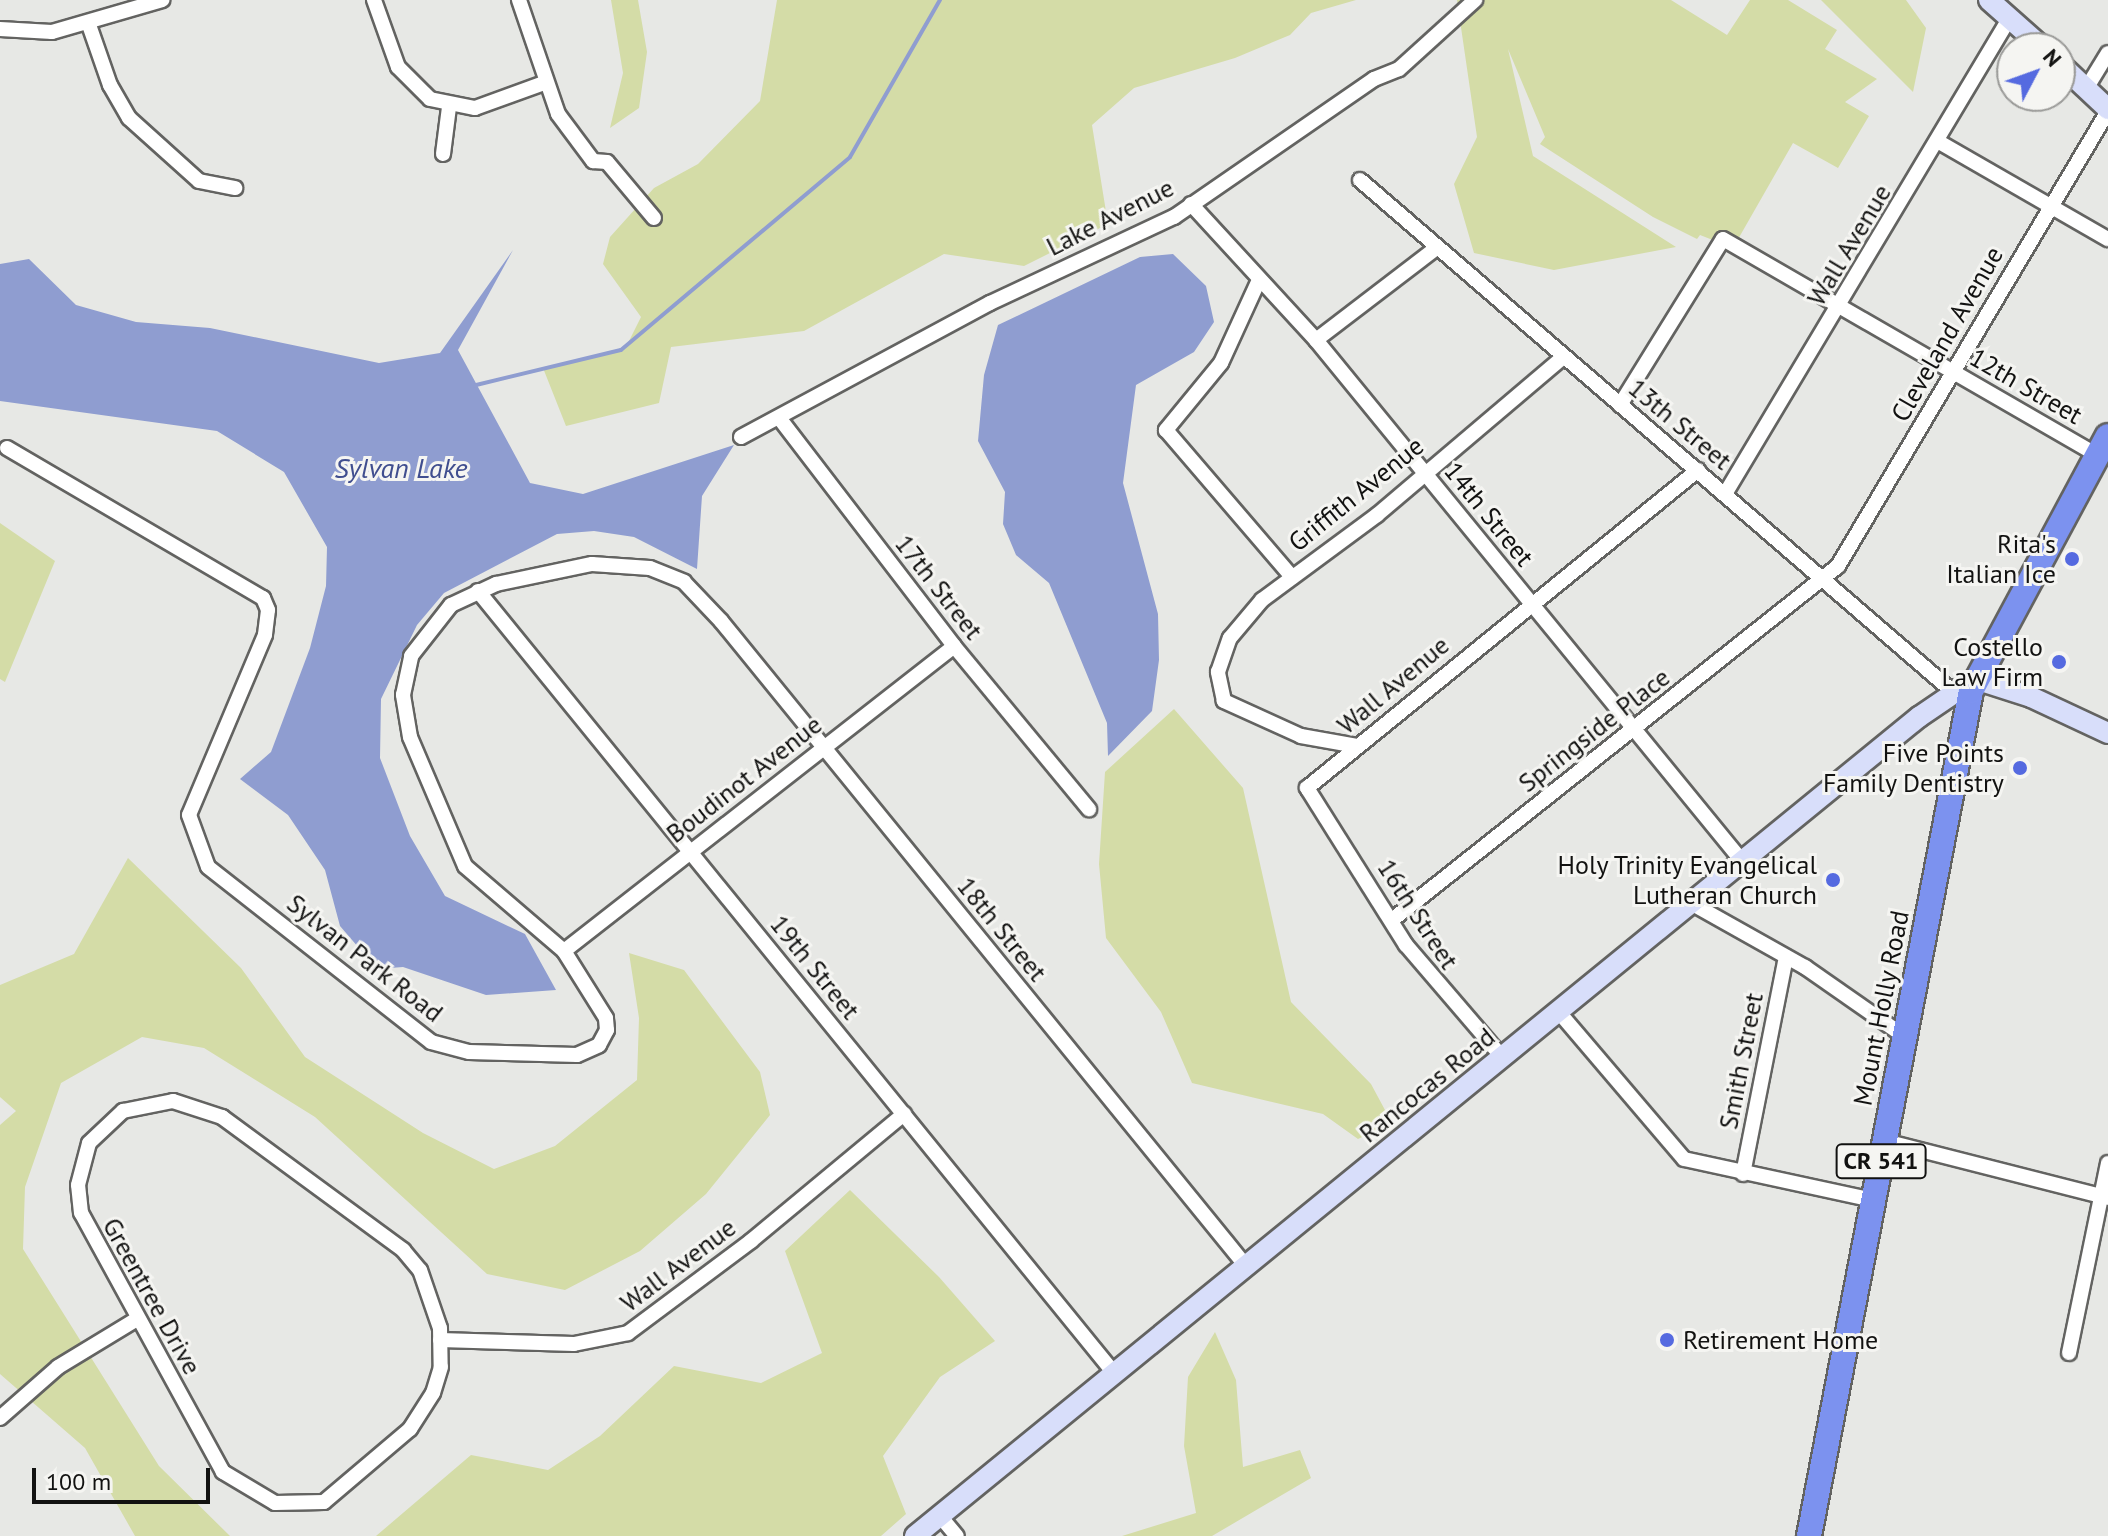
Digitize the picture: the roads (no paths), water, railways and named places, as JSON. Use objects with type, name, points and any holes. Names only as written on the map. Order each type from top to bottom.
[{"type":"highway","name":"CR 541","points":[[1975,679],[2103,446]]},
{"type":"highway","name":"Mount Holly Road","points":[[1809,1536],[1885,1141],[1962,700],[1975,679]]},
{"type":"main road","points":[[1989,0],[2024,32]]},
{"type":"main road","points":[[2076,79],[2108,110]]},
{"type":"main road","points":[[1975,679],[2031,697],[2108,733]]},
{"type":"main road","name":"Rancocas Road","points":[[915,1536],[1919,717],[1962,700]]},
{"type":"street","points":[[0,29],[39,34],[162,0]]},
{"type":"street","points":[[374,0],[392,56],[404,77],[449,107],[475,108],[544,83]]},
{"type":"street","points":[[519,0],[544,83],[580,145],[593,161],[607,162],[654,218]]},
{"type":"street","name":"Lake Avenue","points":[[741,437],[780,419],[888,356],[1160,225],[1374,79],[1399,69],[1475,0]]},
{"type":"street","name":"Wall Avenue","points":[[1725,494],[1939,142],[1982,57],[2009,19]]},
{"type":"street","points":[[88,22],[110,85],[129,118],[199,181],[235,188]]},
{"type":"street","points":[[2086,89],[2108,53]]},
{"type":"street","points":[[443,154],[449,107]]},
{"type":"street","name":"Cleveland Avenue","points":[[1826,578],[1844,558],[2049,205],[2108,110]]},
{"type":"street","points":[[1939,142],[2108,239]]},
{"type":"street","name":"13th Street","points":[[1360,180],[1435,249],[1826,578],[1962,700]]},
{"type":"street","name":"14th Street","points":[[1191,204],[1316,340],[1742,861]]},
{"type":"street","name":"12th Street","points":[[1620,405],[1723,239],[1953,372],[2103,446]]},
{"type":"street","points":[[1316,340],[1435,249]]},
{"type":"street","points":[[1259,280],[1221,363],[1166,430],[1292,577]]},
{"type":"street","name":"Griffith Avenue","points":[[1357,746],[1301,736],[1231,705],[1219,693],[1218,672],[1236,628],[1292,577],[1424,473],[1563,357]]},
{"type":"street","name":"17th Street","points":[[780,419],[954,646],[1089,809]]},
{"type":"street","name":"Sylvan Park Road","points":[[7,448],[263,598],[268,610],[265,635],[189,815],[215,873],[443,1048],[565,1056],[599,1045],[606,1018],[564,951],[465,866],[434,802],[403,709],[403,681],[417,645],[441,614],[478,591],[564,568],[623,563],[684,582],[721,621]]},
{"type":"street","name":"Wall Avenue","points":[[1307,788],[1698,470]]},
{"type":"street","name":"Springside Place","points":[[1392,920],[1826,578]]},
{"type":"street","name":"19th Street","points":[[478,591],[1114,1373]]},
{"type":"street","name":"18th Street","points":[[721,621],[1246,1266]]},
{"type":"street","name":"Boudinot Avenue","points":[[564,951],[954,646]]},
{"type":"street","name":"16th Street","points":[[1307,788],[1436,987],[1502,1057]]},
{"type":"street","points":[[1691,903],[1786,957],[1904,1036]]},
{"type":"street","name":"Smith Street","points":[[1743,1174],[1786,957]]},
{"type":"street","points":[[1558,1011],[1677,1153],[1702,1166],[1873,1200]]},
{"type":"street","name":"Greentree Drive","points":[[173,1101],[222,1117],[403,1250],[420,1270],[440,1340],[439,1375],[410,1429],[324,1502],[291,1505],[261,1498],[223,1472],[91,1239],[78,1185],[89,1143],[123,1111],[173,1101]]},
{"type":"street","name":"Wall Avenue","points":[[440,1340],[574,1344],[628,1333],[751,1241],[904,1114]]},
{"type":"street","points":[[1885,1141],[2105,1196]]},
{"type":"street","points":[[2069,1353],[2105,1196],[2108,1163]]},
{"type":"street","points":[[0,1418],[58,1367],[137,1319]]},
{"type":"street","points":[[940,1516],[957,1536]]},
{"type":"water","name":"Sylvan Lake","points":[[513,250],[458,350],[530,483],[583,494],[734,445],[702,496],[697,569],[634,537],[594,531],[557,534],[444,593],[417,625],[381,699],[380,758],[410,836],[445,896],[525,934],[556,990],[486,995],[403,967],[377,969],[340,926],[325,870],[288,815],[240,779],[271,752],[310,648],[326,586],[327,547],[284,472],[217,431],[0,401],[0,264],[29,259],[76,305],[136,322],[210,328],[379,363],[440,353]]},
{"type":"water","points":[[1173,254],[1206,286],[1214,322],[1194,352],[1136,385],[1123,483],[1158,614],[1159,660],[1152,711],[1108,756],[1107,723],[1049,583],[1016,555],[1003,524],[1005,492],[978,441],[984,375],[998,325],[1140,257]]},
{"type":"waterway","points":[[472,386],[621,350],[850,157],[940,0]]},
{"type":"place","name":"Rita's Italian Ice","points":[[2072,559]]},
{"type":"place","name":"Costello Law Firm","points":[[2059,662]]},
{"type":"place","name":"Five Points Family Dentistry","points":[[2020,768]]},
{"type":"place","name":"Holy Trinity Evangelical Lutheran Church","points":[[1833,880]]},
{"type":"place","name":"Retirement Home","points":[[1667,1340]]}]
